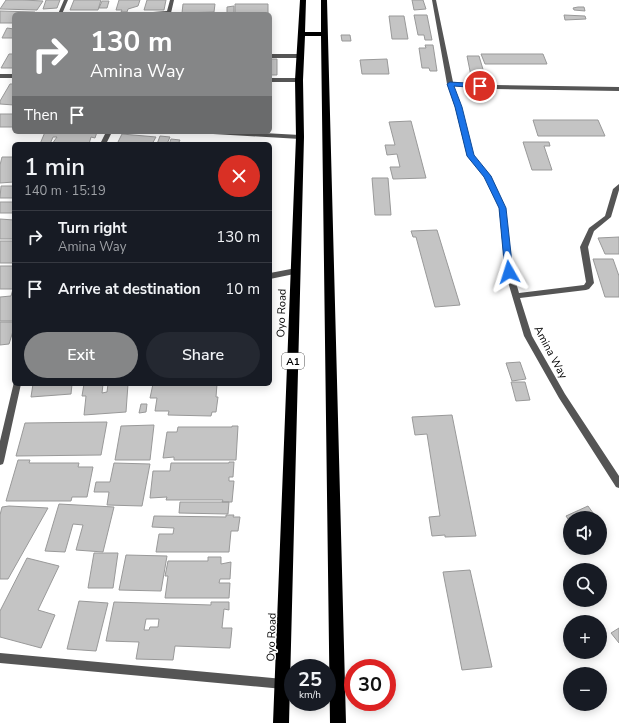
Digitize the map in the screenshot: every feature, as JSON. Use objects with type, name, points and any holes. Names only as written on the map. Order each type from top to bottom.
[{"type":"highway","name":"Oyo Road","points":[[281,723],[300,137],[299,80],[303,0]]},
{"type":"highway","points":[[324,0],[338,723]]},
{"type":"highway","points":[[302,34],[325,34]]},
{"type":"street","points":[[61,12],[66,0]]},
{"type":"street","points":[[169,12],[172,0]]},
{"type":"street","name":"Amina Way","points":[[434,0],[450,84],[458,107],[470,156],[488,176],[502,208],[509,272],[528,336],[562,396],[619,484]]},
{"type":"street","points":[[272,56],[300,56]]},
{"type":"street","points":[[0,76],[12,76]]},
{"type":"street","points":[[272,80],[299,80]]},
{"type":"street","points":[[450,84],[495,87],[619,89]]},
{"type":"street","points":[[248,134],[300,137]]},
{"type":"street","points":[[516,296],[586,287],[590,283],[584,247],[591,230],[608,217],[616,190],[619,186]]},
{"type":"street","points":[[272,276],[296,271]]},
{"type":"street","points":[[0,461],[17,386]]},
{"type":"street","points":[[0,658],[283,684]]},
{"type":"building","points":[[6,0],[43,1],[37,10],[0,9]]},
{"type":"building","points":[[46,0],[60,0],[57,8],[43,9]]},
{"type":"building","points":[[74,0],[101,0],[98,10],[70,10]]},
{"type":"building","points":[[119,0],[140,0],[138,6],[128,9],[127,12],[121,12],[122,10],[116,10]]},
{"type":"building","points":[[147,0],[166,0],[164,10],[144,10]]},
{"type":"building","points":[[412,0],[423,0],[426,9],[414,10]]},
{"type":"building","points":[[102,1],[109,1],[107,8],[99,8]]},
{"type":"building","points":[[183,4],[215,4],[214,12],[182,12]]},
{"type":"building","points":[[235,4],[268,4],[268,12],[235,12]]},
{"type":"building","points":[[234,6],[234,12],[227,12],[227,7]]},
{"type":"building","points":[[584,7],[585,11],[574,10],[573,8]]},
{"type":"building","points":[[0,11],[35,12],[12,12],[12,23],[0,23]]},
{"type":"building","points":[[414,15],[427,15],[432,40],[425,40],[424,35],[418,35]]},
{"type":"building","points":[[564,15],[585,16],[586,19],[565,20]]},
{"type":"building","points":[[389,16],[404,16],[408,39],[392,39]]},
{"type":"building","points":[[7,28],[12,29],[12,38],[2,38]]},
{"type":"building","points":[[341,35],[350,35],[351,41],[342,41]]},
{"type":"building","points":[[425,45],[433,45],[437,71],[430,71],[429,68],[422,68],[419,48],[426,48]]},
{"type":"building","points":[[9,54],[12,54],[12,68],[1,68]]},
{"type":"building","points":[[481,54],[543,54],[547,64],[485,64]]},
{"type":"building","points":[[467,56],[479,56],[485,76],[471,76]]},
{"type":"building","points":[[272,59],[277,59],[277,75],[272,75]]},
{"type":"building","points":[[387,59],[389,74],[362,74],[360,60]]},
{"type":"building","points":[[10,84],[12,84],[12,105],[0,104],[0,101]]},
{"type":"building","points":[[0,114],[12,114],[12,127],[0,127]]},
{"type":"building","points":[[533,120],[598,120],[605,136],[538,136]]},
{"type":"building","points":[[411,121],[426,178],[393,179],[390,167],[400,167],[397,154],[387,155],[385,145],[395,145],[389,122]]},
{"type":"building","points":[[44,134],[96,134],[95,138],[91,137],[90,142],[53,142],[57,137],[53,137],[51,142],[41,142]]},
{"type":"building","points":[[122,134],[156,137],[153,142],[118,142]]},
{"type":"building","points":[[160,136],[170,137],[168,142],[158,142]]},
{"type":"building","points":[[171,139],[180,140],[179,142],[170,142]]},
{"type":"building","points":[[523,142],[549,142],[550,146],[544,146],[552,170],[532,170]]},
{"type":"building","points":[[2,157],[12,157],[12,182],[0,183],[0,165]]},
{"type":"building","points":[[372,178],[388,178],[391,215],[375,215]]},
{"type":"building","points":[[1,186],[12,186],[12,198],[0,198]]},
{"type":"building","points":[[0,202],[12,202],[12,213],[0,213]]},
{"type":"building","points":[[0,219],[12,220],[12,239],[0,239]]},
{"type":"building","points":[[437,230],[460,305],[435,307],[416,237],[413,237],[411,231]]},
{"type":"building","points":[[619,237],[619,254],[605,254],[598,238]]},
{"type":"building","points":[[0,241],[12,241],[12,263],[0,263]]},
{"type":"building","points":[[593,259],[613,259],[619,276],[619,297],[605,297]]},
{"type":"building","points":[[0,266],[12,266],[12,289],[0,289]]},
{"type":"building","points":[[12,292],[12,321],[0,321],[0,297],[11,296]]},
{"type":"building","points":[[0,322],[12,322],[12,334],[9,344],[0,345]]},
{"type":"building","points":[[520,362],[526,379],[512,381],[506,363]]},
{"type":"building","points":[[511,382],[525,382],[530,400],[516,401]]},
{"type":"building","points":[[33,386],[72,386],[71,394],[31,397]]},
{"type":"building","points":[[84,386],[103,386],[102,393],[107,392],[108,386],[128,386],[126,412],[84,415],[86,396],[82,396]]},
{"type":"building","points":[[153,386],[217,386],[216,397],[218,397],[216,412],[212,412],[211,416],[168,415],[169,411],[155,411],[157,398],[150,398]]},
{"type":"building","points":[[141,404],[147,404],[146,412],[139,413]]},
{"type":"building","points":[[452,415],[476,536],[432,536],[429,517],[440,516],[427,434],[415,435],[412,417]]},
{"type":"building","points":[[107,422],[101,455],[16,456],[25,423]]},
{"type":"building","points":[[154,425],[150,460],[115,460],[121,426]]},
{"type":"building","points":[[238,426],[236,460],[174,460],[174,457],[163,458],[167,432],[177,432],[178,427]]},
{"type":"building","points":[[18,460],[30,460],[29,463],[79,463],[78,467],[93,467],[87,497],[72,497],[71,501],[6,501]]},
{"type":"building","points":[[234,462],[233,477],[229,477],[229,481],[234,481],[232,502],[222,502],[223,500],[166,500],[167,497],[150,498],[153,471],[170,471],[171,463]]},
{"type":"building","points":[[114,463],[150,464],[142,506],[107,505],[109,492],[94,492],[96,482],[110,482]]},
{"type":"building","points":[[180,502],[229,502],[228,514],[179,513]]},
{"type":"building","points":[[59,504],[114,507],[103,552],[76,550],[83,525],[73,524],[65,552],[45,551]]},
{"type":"building","points":[[588,506],[592,511],[577,511]]},
{"type":"building","points":[[2,507],[48,508],[8,579],[0,579],[0,515]]},
{"type":"building","points":[[226,515],[240,517],[238,531],[231,531],[229,552],[156,552],[159,534],[173,534],[174,528],[152,527],[154,516],[226,517]]},
{"type":"building","points":[[94,553],[118,553],[113,588],[88,588]]},
{"type":"building","points":[[126,555],[167,556],[161,591],[119,590]]},
{"type":"building","points":[[208,557],[221,557],[221,564],[231,562],[230,579],[220,579],[219,583],[230,583],[229,598],[165,598],[168,576],[165,576],[168,561],[208,561]]},
{"type":"building","points":[[27,558],[59,566],[38,610],[55,615],[41,648],[0,637],[0,611]]},
{"type":"building","points":[[470,570],[492,667],[462,670],[443,572]]},
{"type":"building","points":[[79,601],[108,603],[96,651],[67,649]]},
{"type":"building","points":[[114,602],[211,605],[211,602],[229,602],[229,610],[224,609],[222,628],[232,628],[230,648],[175,646],[173,660],[136,659],[139,642],[106,641]],"holes":[[[146,619],[159,619],[158,627],[150,627],[149,630],[144,630]]]},
{"type":"building","points":[[619,628],[619,643],[611,633]]},
{"type":"route","points":[[480,86],[450,84],[458,107],[470,156],[488,176],[502,208],[509,272]]}]
